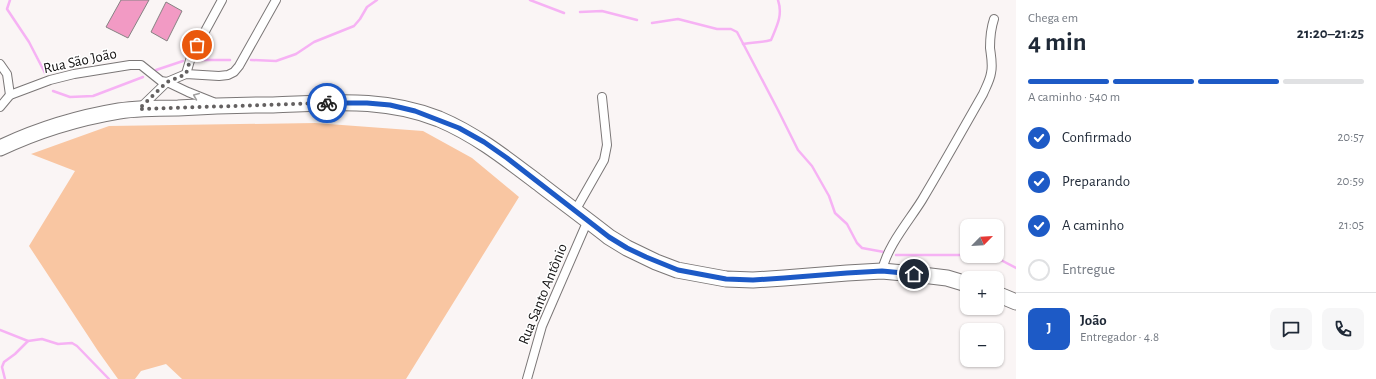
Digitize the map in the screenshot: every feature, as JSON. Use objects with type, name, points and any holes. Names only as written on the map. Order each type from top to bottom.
[{"type":"highway","points":[[0,148],[23,137],[65,123],[101,114],[139,109],[367,103],[390,105],[415,111],[459,128],[484,142],[609,237],[627,248],[656,262],[678,270],[720,278],[753,280],[882,271],[947,278],[960,282]]},
{"type":"highway","points":[[1004,297],[1016,302]]},
{"type":"street","points":[[186,74],[191,57],[222,0]]},
{"type":"street","points":[[139,109],[167,82],[186,74],[219,76],[228,75],[234,72],[239,66],[276,0]]},
{"type":"street","points":[[882,271],[890,250],[928,189],[983,94],[991,73],[990,42],[994,19]]},
{"type":"street","points":[[0,64],[7,74],[10,95],[0,107]]},
{"type":"street","name":"Rua São João","points":[[10,95],[59,78],[130,64],[141,65],[161,81],[167,82],[202,98],[226,106]]},
{"type":"street","points":[[575,211],[604,160],[606,152],[607,145],[602,97]]},
{"type":"street","name":"Rua Santo Antônio","points":[[528,379],[542,326],[588,220]]},
{"type":"shaded area","points":[[315,123],[423,131],[472,158],[519,197],[406,379],[182,379],[166,364],[141,371],[135,379],[118,379],[29,246],[75,171],[31,154],[109,126]]},
{"type":"building","points":[[121,0],[149,0],[128,38],[106,27]]},
{"type":"building","points":[[166,2],[182,11],[167,41],[151,32]]},
{"type":"waterway","points":[[10,0],[7,9],[29,42],[45,73]]},
{"type":"waterway","points":[[251,60],[276,61],[296,54],[314,42],[354,26],[367,7],[377,0]]},
{"type":"waterway","points":[[530,0],[564,13]]},
{"type":"waterway","points":[[743,44],[771,40],[780,16],[778,0]]},
{"type":"waterway","points":[[580,12],[602,11],[637,20]]},
{"type":"waterway","points":[[652,23],[678,19],[717,29],[731,29],[737,32],[798,150],[812,166],[829,196],[835,213],[847,224],[857,243],[862,248],[884,252]]},
{"type":"waterway","points":[[194,60],[230,60]]},
{"type":"waterway","points":[[156,70],[183,61]]},
{"type":"waterway","points":[[53,91],[70,97],[93,96],[143,77]]},
{"type":"waterway","points":[[896,255],[960,255]]},
{"type":"waterway","points":[[1004,262],[1016,268]]},
{"type":"waterway","points":[[0,330],[28,341],[42,339],[58,344],[72,343],[77,346],[109,379]]},
{"type":"waterway","points":[[5,379],[2,367],[4,362],[15,354],[28,341]]},
{"type":"way so far","points":[[197,45],[188,64],[186,74],[167,82],[139,109],[327,103]]},
{"type":"route","points":[[327,103],[367,103],[390,105],[415,111],[459,128],[484,142],[507,158],[609,237],[627,248],[656,262],[678,270],[726,279],[753,280],[882,271],[914,274]]}]
